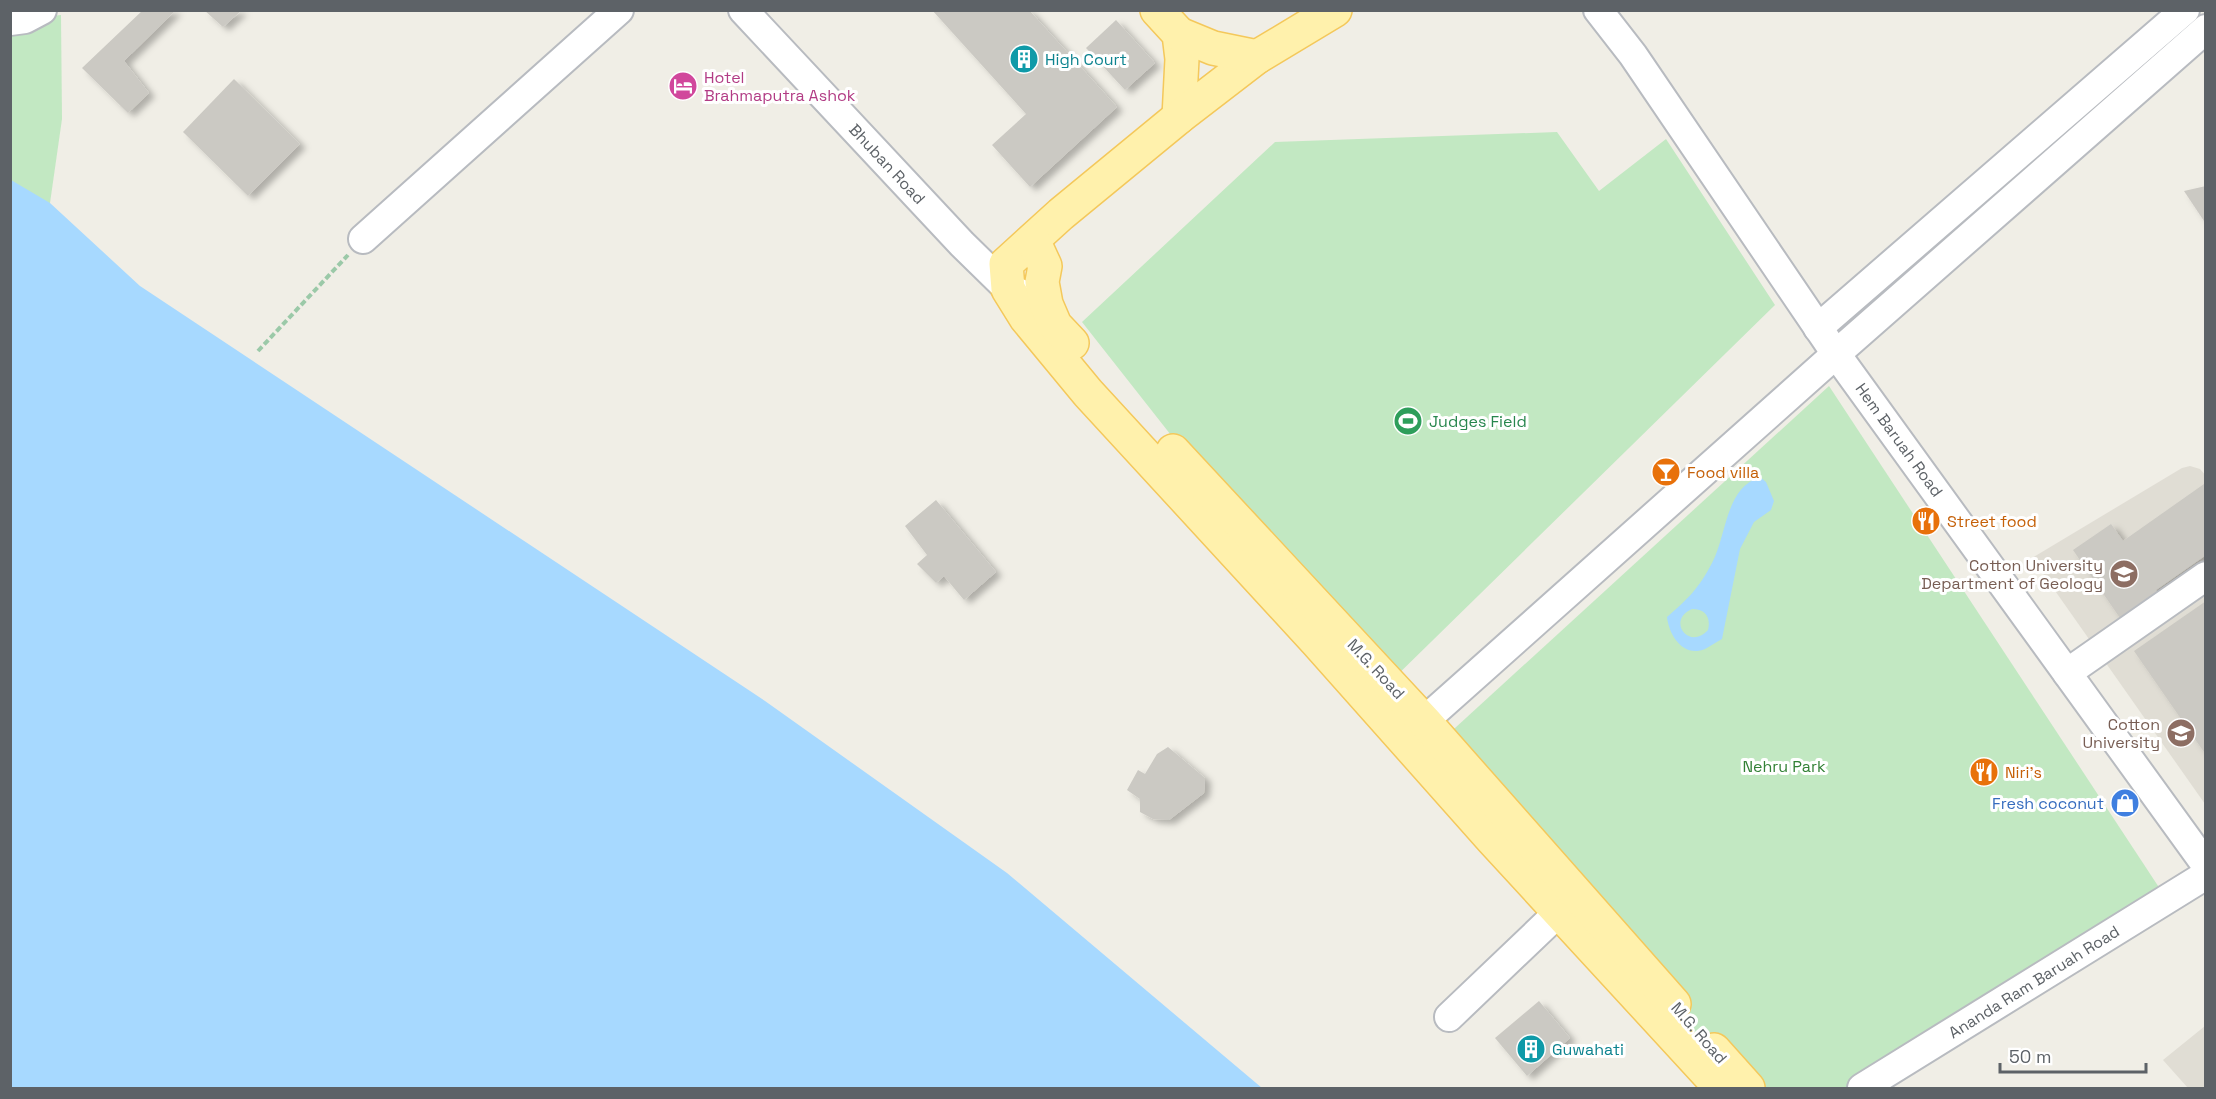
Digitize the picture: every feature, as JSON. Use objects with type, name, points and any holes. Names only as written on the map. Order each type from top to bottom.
[{"type":"main road","points":[[1157,10],[1179,34],[1214,48],[1257,57]]},
{"type":"main road","points":[[1335,10],[1257,57],[1112,171],[1006,264],[1008,289],[1026,318],[1088,393],[1317,642],[1721,1089]]},
{"type":"main road","points":[[1179,34],[1182,59],[1179,117]]},
{"type":"main road","name":"M.G. Road","points":[[1033,240],[1045,266],[1042,282],[1046,304],[1055,326],[1424,721],[1748,1089]]},
{"type":"street","points":[[10,21],[25,19],[42,10]]},
{"type":"street","points":[[363,239],[619,10]]},
{"type":"street","name":"Bhuban Road","points":[[743,10],[962,244],[1008,289]]},
{"type":"street","name":"Hem Baruah Road","points":[[1598,10],[1633,55],[1836,354],[2205,865]]},
{"type":"street","points":[[1818,328],[2185,10]]},
{"type":"street","points":[[1424,721],[1836,354],[2205,30]]},
{"type":"street","points":[[1008,289],[1046,304]]},
{"type":"street","points":[[2067,673],[2205,576]]},
{"type":"street","name":"Ananda Ram Baruah Road","points":[[1862,1089],[2205,875]]},
{"type":"street","points":[[1449,1017],[1559,912]]},
{"type":"path","points":[[258,351],[363,239]]},
{"type":"shaded area","name":"Cotton University Department of Geology","points":[[2190,466],[2200,469],[2206,476],[2205,804],[2032,558],[2182,468]]},
{"type":"shaded area","points":[[2205,1026],[2205,1088],[2188,1088],[2163,1060]]},
{"type":"green space","points":[[61,15],[62,119],[50,203],[11,220],[11,20]]},
{"type":"green space","name":"Judges Field","points":[[1557,132],[1599,191],[1666,139],[1775,305],[1385,687],[1237,519],[1082,322],[1275,142]]},
{"type":"green space","name":"Nehru Park","points":[[1829,386],[2164,895],[1861,1088],[1746,1088],[1431,750]]},
{"type":"water","points":[[11,180],[50,203],[140,286],[765,701],[1007,873],[1262,1088],[11,1088]]},
{"type":"water","points":[[1760,477],[1766,482],[1774,501],[1771,510],[1754,522],[1740,549],[1722,639],[1697,651],[1684,648],[1674,637],[1667,617],[1692,593],[1707,572],[1717,552],[1733,502],[1749,483]],"holes":[[[1697,609],[1704,612],[1709,626],[1701,636],[1694,637],[1683,632],[1681,620],[1684,614]]]},
{"type":"building","points":[[143,10],[176,10],[124,61],[149,93],[128,113],[82,68]]},
{"type":"building","points":[[204,10],[242,10],[223,27]]},
{"type":"building","name":"High Court","points":[[932,10],[1029,10],[1117,107],[1030,187],[992,145],[1026,114]]},
{"type":"building","points":[[1116,20],[1155,63],[1125,90],[1086,48]]},
{"type":"building","points":[[234,79],[300,144],[248,196],[183,132]]},
{"type":"building","points":[[2206,186],[2206,224],[2184,191]]},
{"type":"building","points":[[2204,484],[2206,487],[2206,555],[2156,590],[2167,605],[2129,631],[2073,550],[2111,524],[2123,541]]},
{"type":"building","points":[[936,500],[996,572],[964,600],[944,576],[936,583],[917,564],[927,555],[905,526]]},
{"type":"building","points":[[2206,601],[2206,755],[2134,651]]},
{"type":"building","points":[[1168,747],[1205,778],[1204,793],[1169,820],[1153,819],[1140,812],[1140,799],[1127,790],[1138,770],[1145,774],[1157,754]]},
{"type":"building","name":"Guwahati","points":[[1539,1001],[1570,1038],[1527,1076],[1495,1038]]},
{"type":"place","name":"High Court","points":[[1024,59]]},
{"type":"place","name":"Hotel Brahmaputra Ashok","points":[[683,86]]},
{"type":"place","name":"Judges Field","points":[[1408,421]]},
{"type":"place","name":"Food villa","points":[[1666,472]]},
{"type":"place","name":"Street food","points":[[1926,521]]},
{"type":"place","name":"Cotton University Department of Geology","points":[[2124,574]]},
{"type":"place","name":"Cotton University","points":[[2181,733]]},
{"type":"place","name":"Niri's","points":[[1984,772]]},
{"type":"place","name":"Fresh coconut","points":[[2125,803]]},
{"type":"place","name":"Guwahati","points":[[1531,1049]]}]
